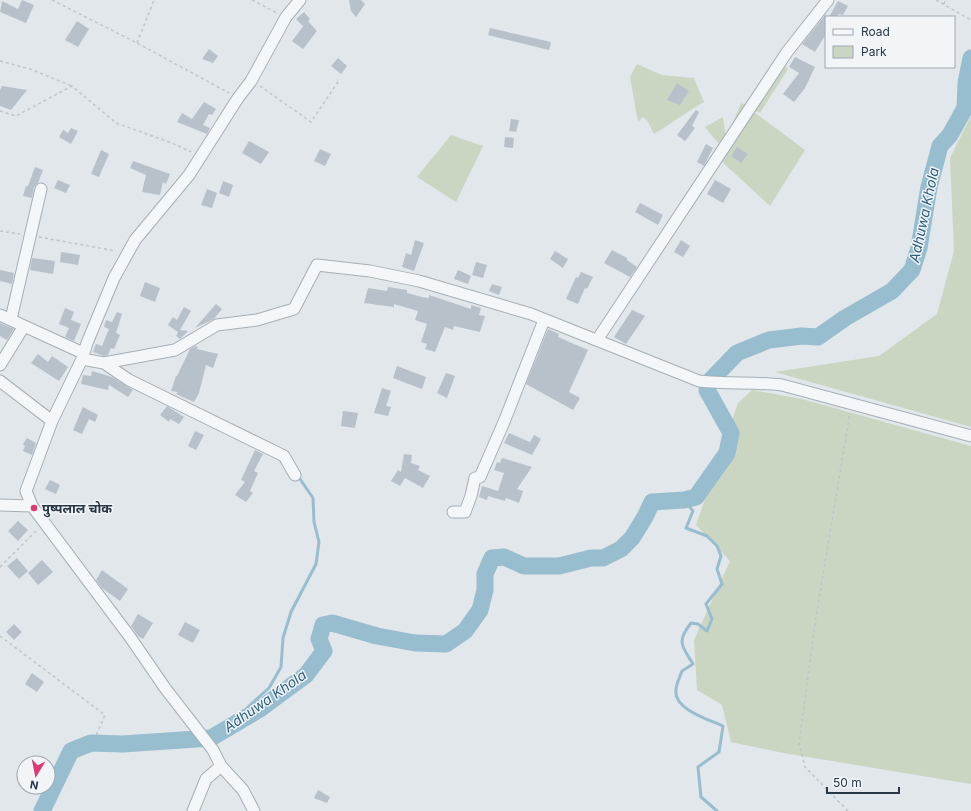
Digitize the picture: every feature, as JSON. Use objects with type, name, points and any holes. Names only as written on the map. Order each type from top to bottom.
[{"type":"street","points":[[254,811],[243,790],[221,766],[213,750],[44,523],[32,506],[26,491],[52,421],[82,356],[114,278],[135,240],[189,175],[199,156],[251,81],[286,17],[300,0]]},
{"type":"street","points":[[597,340],[787,52],[828,0]]},
{"type":"street","points":[[11,319],[32,235],[41,190]]},
{"type":"street","points":[[104,363],[175,350],[217,325],[257,320],[294,309],[316,265],[370,271],[419,280],[544,320],[699,381],[720,383],[757,382],[782,385],[971,436]]},
{"type":"street","points":[[0,315],[11,319],[82,356],[104,363],[129,380],[284,456],[295,475]]},
{"type":"street","points":[[453,512],[465,512],[471,496],[475,478],[480,477],[504,422],[544,320]]},
{"type":"street","points":[[0,365],[24,326]]},
{"type":"street","points":[[0,381],[52,421]]},
{"type":"street","points":[[0,505],[32,506]]},
{"type":"street","points":[[193,811],[206,779],[221,766]]},
{"type":"path","points":[[52,0],[137,43],[238,98]]},
{"type":"path","points":[[137,43],[154,0]]},
{"type":"path","points":[[252,0],[286,17]]},
{"type":"path","points":[[936,0],[971,20]]},
{"type":"path","points":[[944,4],[945,0]]},
{"type":"path","points":[[0,61],[30,69],[72,86],[116,124],[172,143],[199,156]]},
{"type":"path","points":[[251,81],[311,122],[340,79]]},
{"type":"path","points":[[0,111],[16,116],[72,86]]},
{"type":"path","points":[[0,231],[32,235],[128,253]]},
{"type":"path","points":[[848,811],[805,767],[799,743],[816,617],[852,403]]},
{"type":"path","points":[[0,567],[44,523]]},
{"type":"path","points":[[0,636],[105,715],[95,738]]},
{"type":"green space","points":[[779,60],[788,69],[760,113],[747,107],[805,150],[770,206],[718,158],[725,140],[718,143],[705,127],[723,117],[726,139],[741,103],[745,105]]},
{"type":"green space","points":[[637,64],[662,75],[694,78],[704,102],[654,134],[647,120],[643,117],[638,122],[630,77]]},
{"type":"green space","points":[[971,116],[971,427],[775,372],[879,356],[937,314],[954,251],[950,158]]},
{"type":"green space","points":[[451,135],[483,146],[456,202],[417,177]]},
{"type":"green space","points":[[752,390],[802,399],[971,446],[971,784],[783,753],[731,742],[722,705],[697,690],[694,640],[730,561],[696,525],[738,403]]},
{"type":"building","points":[[22,0],[34,5],[26,23],[0,12],[2,1],[18,9]]},
{"type":"building","points":[[349,0],[361,0],[365,4],[356,17],[351,11]]},
{"type":"building","points":[[838,1],[848,6],[843,15],[839,14],[837,16],[830,16]]},
{"type":"building","points":[[304,12],[310,19],[308,21],[317,31],[303,49],[292,41],[305,24],[303,26],[296,19]]},
{"type":"building","points":[[826,14],[825,36],[815,52],[802,44]]},
{"type":"building","points":[[77,21],[89,29],[78,47],[65,40]]},
{"type":"building","points":[[490,28],[551,42],[549,50],[488,35]]},
{"type":"building","points":[[209,49],[218,56],[213,63],[202,59]]},
{"type":"building","points":[[795,57],[815,67],[805,88],[794,102],[783,94],[799,73],[789,67]]},
{"type":"building","points":[[338,58],[347,66],[341,74],[331,66]]},
{"type":"building","points":[[677,83],[689,91],[680,105],[667,100]]},
{"type":"building","points":[[2,86],[27,90],[11,110],[0,106],[0,90]]},
{"type":"building","points":[[204,102],[216,109],[212,115],[209,114],[203,125],[210,128],[207,134],[177,122],[182,113],[192,119]]},
{"type":"building","points":[[696,110],[699,112],[692,126],[695,128],[685,141],[677,135]]},
{"type":"building","points":[[511,119],[519,120],[516,132],[509,131]]},
{"type":"building","points":[[71,128],[78,131],[71,144],[59,137],[63,130],[68,133]]},
{"type":"building","points":[[505,137],[514,138],[513,148],[504,147]]},
{"type":"building","points":[[249,141],[269,152],[261,164],[242,153]]},
{"type":"building","points":[[706,144],[713,148],[704,166],[697,162]]},
{"type":"building","points":[[737,147],[748,154],[741,163],[731,156]]},
{"type":"building","points":[[320,149],[331,154],[325,166],[314,161]]},
{"type":"building","points":[[101,150],[109,154],[99,177],[91,174]]},
{"type":"building","points":[[133,161],[170,174],[166,184],[163,182],[160,195],[142,192],[146,175],[130,168]]},
{"type":"building","points":[[35,167],[43,170],[38,183],[34,187],[32,198],[23,196],[26,186],[28,186]]},
{"type":"building","points":[[58,180],[70,185],[66,193],[54,188]]},
{"type":"building","points":[[715,180],[731,189],[723,203],[707,194]]},
{"type":"building","points":[[223,181],[233,185],[229,197],[219,193]]},
{"type":"building","points":[[207,189],[217,193],[212,208],[201,205]]},
{"type":"building","points":[[640,203],[663,215],[658,225],[635,212]]},
{"type":"building","points":[[415,240],[424,243],[414,271],[402,267],[406,253],[411,255]]},
{"type":"building","points":[[681,240],[690,246],[683,257],[674,252]]},
{"type":"building","points":[[612,250],[627,258],[627,260],[637,267],[630,277],[604,263]]},
{"type":"building","points":[[555,251],[568,259],[563,268],[550,259]]},
{"type":"building","points":[[61,252],[80,255],[78,265],[60,262]]},
{"type":"building","points":[[32,258],[55,261],[53,274],[30,270]]},
{"type":"building","points":[[476,262],[487,265],[483,278],[472,275]]},
{"type":"building","points":[[0,270],[14,273],[12,284],[0,281]]},
{"type":"building","points":[[458,270],[471,276],[468,284],[454,279]]},
{"type":"building","points":[[581,272],[593,277],[587,289],[585,288],[578,304],[566,299],[576,277],[578,278]]},
{"type":"building","points":[[145,282],[160,288],[155,302],[140,296]]},
{"type":"building","points":[[492,284],[502,287],[499,295],[489,291]]},
{"type":"building","points":[[388,287],[407,290],[407,293],[422,297],[429,298],[429,295],[471,309],[471,305],[481,308],[479,315],[485,316],[480,332],[454,326],[453,330],[445,327],[435,352],[425,349],[427,344],[421,342],[427,324],[415,320],[418,311],[394,304],[394,307],[364,303],[368,288],[387,291]]},
{"type":"building","points":[[216,304],[222,309],[214,319],[195,328]]},
{"type":"building","points":[[184,307],[191,311],[180,330],[188,331],[180,339],[176,336],[178,332],[168,325],[173,317],[177,320]]},
{"type":"building","points":[[65,308],[74,312],[71,320],[81,324],[74,341],[65,337],[69,328],[59,324]]},
{"type":"building","points":[[632,310],[645,316],[626,344],[614,337]]},
{"type":"building","points":[[117,312],[122,314],[116,333],[120,335],[114,349],[111,348],[108,355],[104,356],[93,352],[96,344],[102,346],[109,329],[104,327],[106,320],[112,322]]},
{"type":"building","points":[[0,323],[14,329],[7,340],[0,336]]},
{"type":"building","points":[[548,329],[559,334],[558,337],[588,350],[569,392],[580,398],[573,410],[526,384]]},
{"type":"building","points":[[195,346],[198,347],[197,349],[218,354],[213,368],[206,365],[199,393],[194,402],[176,394],[178,392],[171,391],[176,376],[190,349]]},
{"type":"building","points":[[38,354],[48,362],[52,356],[68,367],[59,381],[31,363]]},
{"type":"building","points":[[397,366],[426,377],[422,389],[393,378]]},
{"type":"building","points":[[92,371],[112,377],[133,390],[128,397],[109,385],[108,390],[81,384],[83,375],[91,376]]},
{"type":"building","points":[[446,373],[455,376],[447,398],[437,393]]},
{"type":"building","points":[[382,388],[391,391],[386,406],[391,407],[388,416],[374,413]]},
{"type":"building","points":[[167,406],[184,417],[179,424],[170,419],[169,422],[160,415]]},
{"type":"building","points":[[83,407],[98,415],[95,422],[89,419],[82,434],[73,430]]},
{"type":"building","points":[[343,411],[358,413],[355,428],[341,426]]},
{"type":"building","points":[[195,431],[204,435],[196,450],[188,446]]},
{"type":"building","points":[[509,433],[530,442],[534,435],[541,439],[532,455],[504,443]]},
{"type":"building","points":[[27,438],[36,443],[32,455],[23,451],[25,446],[23,444]]},
{"type":"building","points":[[255,450],[263,454],[254,471],[258,473],[250,491],[253,493],[246,502],[235,495],[245,482],[241,480]]},
{"type":"building","points":[[404,454],[412,455],[411,463],[420,466],[418,470],[430,476],[423,488],[405,478],[400,486],[391,481],[398,470],[401,472]]},
{"type":"building","points":[[502,458],[532,467],[517,489],[523,491],[519,503],[506,498],[505,501],[488,496],[487,500],[479,497],[482,486],[498,491],[504,473],[494,470],[497,462],[500,463]]},
{"type":"building","points":[[50,480],[60,485],[56,494],[45,489]]},
{"type":"building","points":[[18,521],[28,530],[18,541],[8,531]]},
{"type":"building","points":[[17,558],[28,571],[19,579],[7,566]]},
{"type":"building","points":[[42,560],[53,572],[38,585],[28,573]]},
{"type":"building","points":[[102,570],[128,589],[120,601],[102,588],[96,580]]},
{"type":"building","points":[[138,614],[153,623],[143,639],[138,636],[131,626]]},
{"type":"building","points":[[185,622],[200,630],[193,643],[178,635]]},
{"type":"building","points":[[14,624],[22,632],[14,640],[6,632]]},
{"type":"building","points":[[32,673],[44,682],[37,692],[25,684]]},
{"type":"building","points":[[318,790],[330,797],[327,803],[314,798]]},
{"type":"waterway","name":"Adhuwa Khola","points":[[42,811],[71,751],[91,743],[123,744],[211,738],[260,709],[306,675],[324,651],[319,639],[323,625],[332,623],[377,636],[415,643],[446,644],[465,631],[480,610],[485,590],[485,574],[492,558],[504,557],[524,566],[559,566],[591,558],[603,558],[621,549],[632,538],[652,502],[684,500],[696,497],[727,453],[731,433],[707,390],[709,382],[737,353],[769,340],[802,336],[818,337],[845,318],[892,291],[912,270],[919,248],[929,187],[940,146],[950,135],[965,108],[966,83],[971,58]]},
{"type":"waterway","points":[[240,720],[248,707],[269,688],[281,667],[283,638],[291,612],[316,564],[319,542],[314,522],[313,498],[298,476]]},
{"type":"waterway","points":[[684,500],[693,511],[686,528],[707,536],[717,546],[721,556],[717,569],[722,584],[706,604],[712,619],[707,631],[698,624],[691,623],[686,629],[683,635],[682,644],[693,664],[682,671],[676,690],[680,703],[686,708],[723,726],[719,752],[698,767],[701,797],[717,811]]},
{"type":"place","name":"पुष्पलाल चोक","points":[[34,508]]}]
